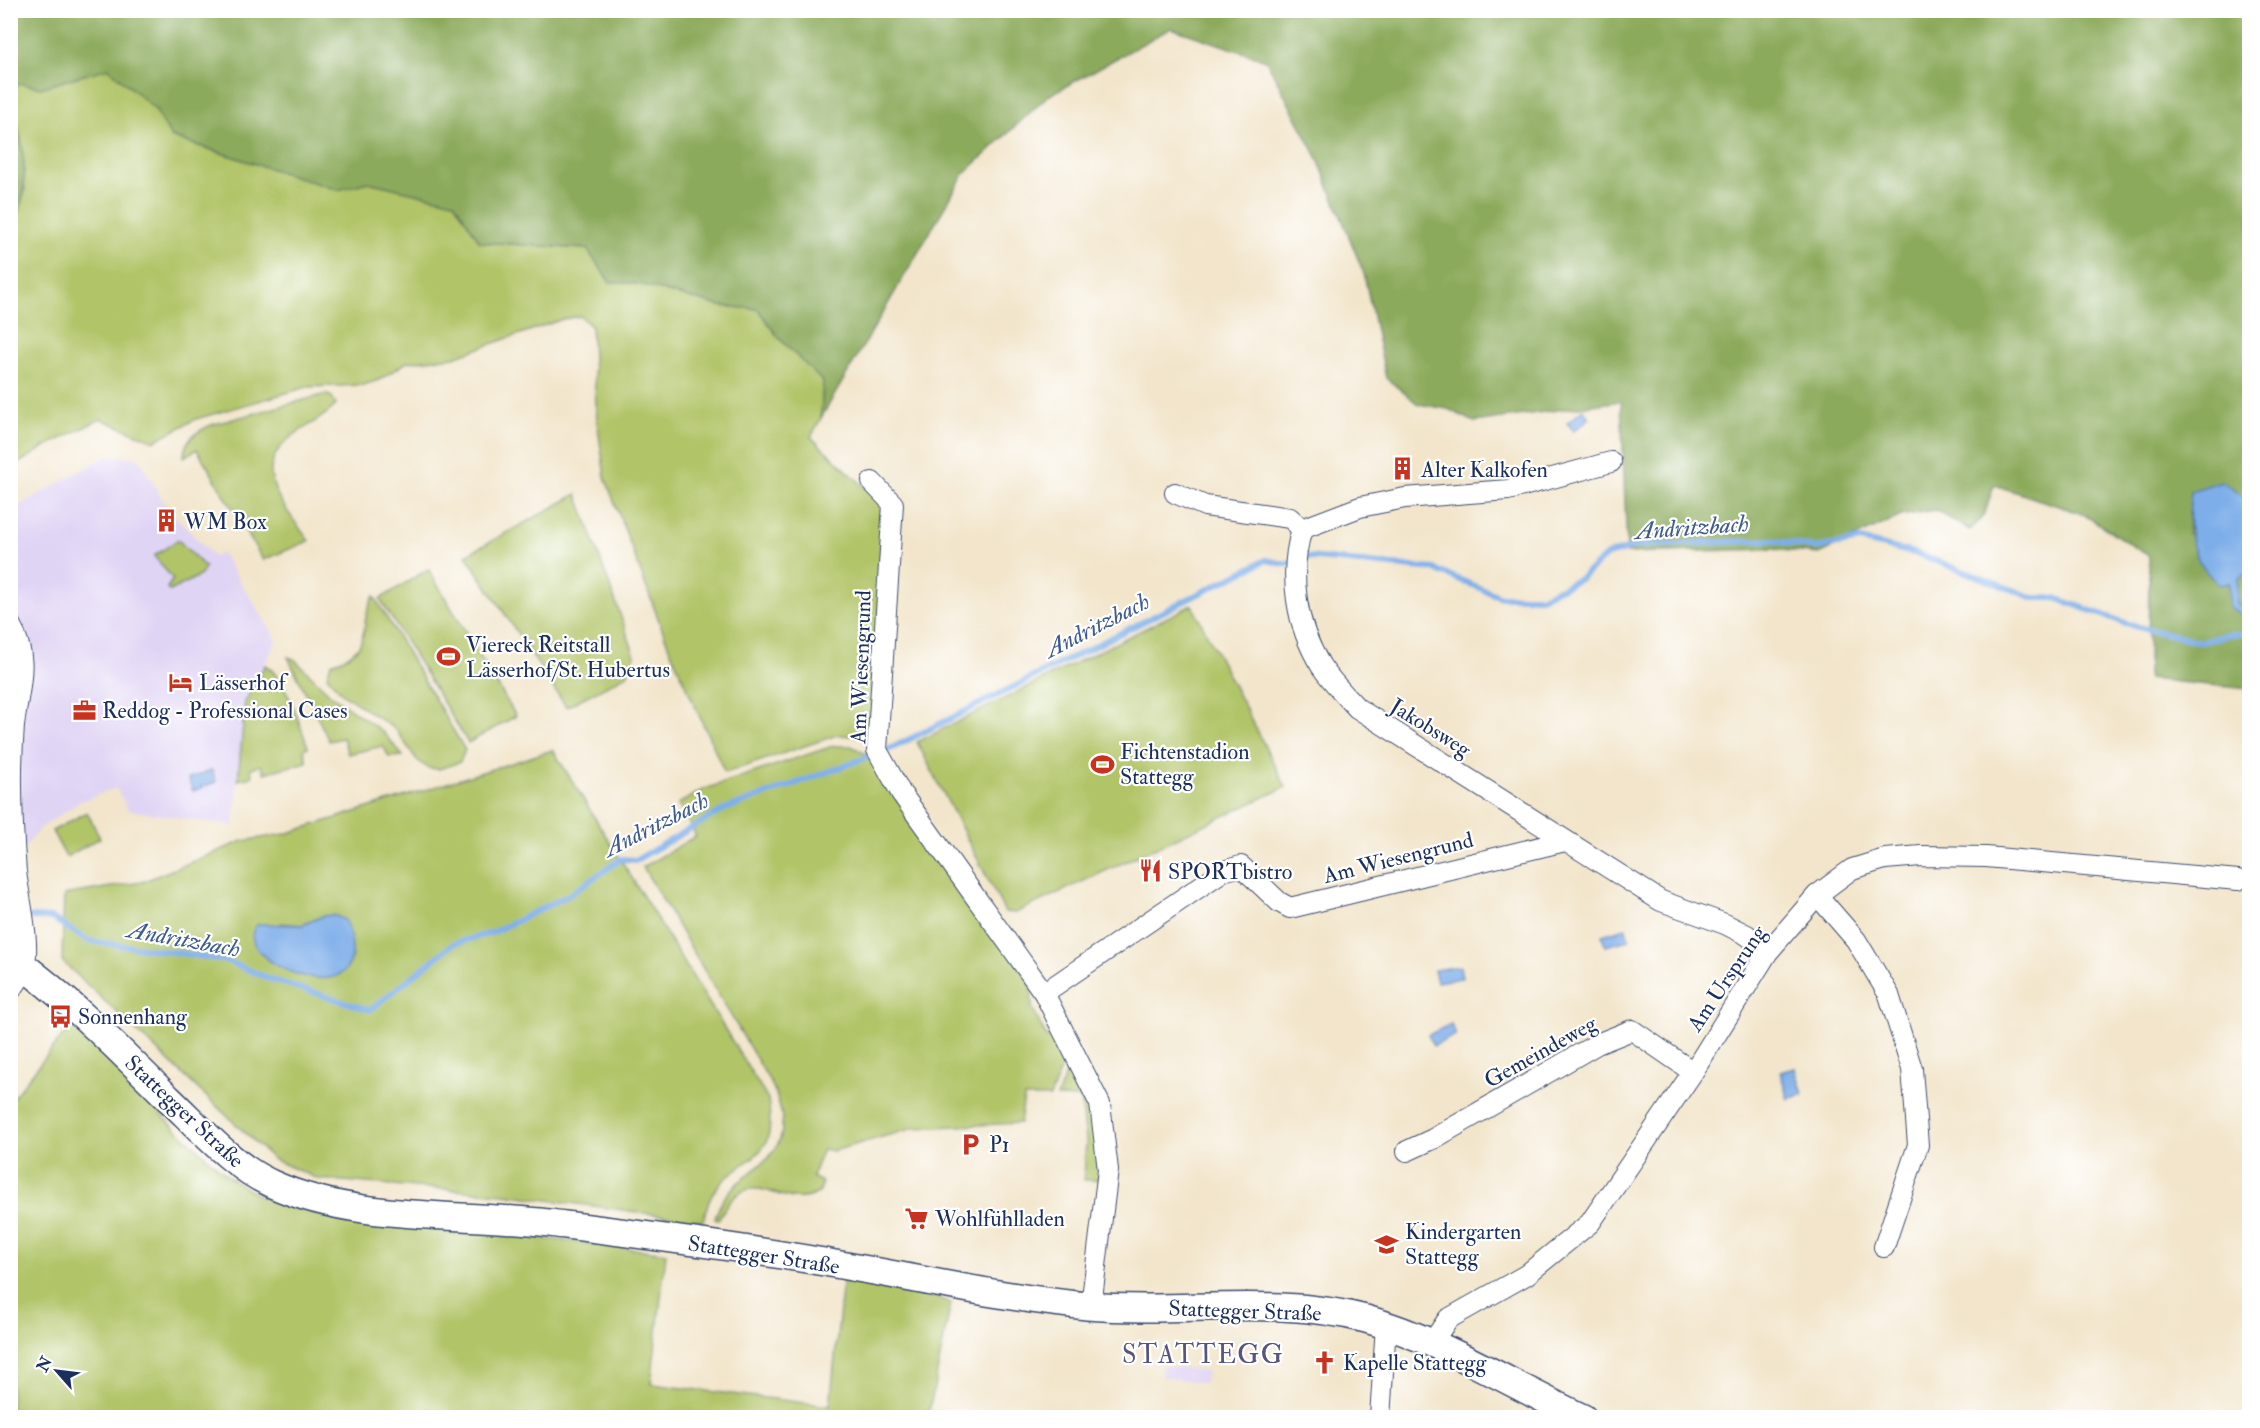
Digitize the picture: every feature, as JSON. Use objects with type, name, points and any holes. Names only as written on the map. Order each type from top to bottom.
[{"type":"main road","name":"Stattegger Straße","points":[[18,961],[72,1005],[236,1161],[272,1184],[310,1197],[366,1208],[552,1223],[690,1242],[816,1260],[1001,1295],[1091,1306],[1282,1308],[1335,1313],[1386,1325],[1431,1344],[1583,1418]]},
{"type":"street","points":[[1175,493],[1205,506],[1290,518],[1300,538],[1360,507],[1405,498],[1508,490],[1611,462]]},
{"type":"street","name":"Am Wiesengrund","points":[[872,482],[893,504],[877,750],[901,793],[1044,993],[1100,1104],[1108,1170],[1091,1306]]},
{"type":"street","name":"Jakobsweg","points":[[1300,538],[1294,574],[1306,633],[1322,666],[1357,708],[1661,901],[1725,924],[1747,935],[1768,952]]},
{"type":"street","points":[[10,624],[18,638],[24,668],[14,690],[11,777],[23,926],[18,961],[10,991]]},
{"type":"street","name":"Am Wiesengrund","points":[[1044,993],[1223,871],[1241,866],[1279,902],[1290,908],[1565,841]]},
{"type":"street","name":"Am Ursprung","points":[[1431,1344],[1448,1319],[1526,1275],[1590,1224],[1693,1072],[1768,952],[1817,895],[1852,869],[1886,859],[1922,856],[1986,856],[2238,880]]},
{"type":"street","points":[[1817,895],[1856,940],[1888,995],[1912,1069],[1918,1145],[1884,1247]]},
{"type":"street","name":"Gemeindeweg","points":[[1407,1151],[1433,1139],[1597,1044],[1632,1030],[1693,1072]]},
{"type":"street","points":[[1380,1418],[1386,1325]]},
{"type":"shaded area","points":[[105,457],[138,457],[169,510],[214,557],[222,553],[277,640],[245,702],[234,826],[128,810],[116,788],[81,801],[39,829],[21,853],[11,888],[11,510]]},
{"type":"shaded area","points":[[1162,1365],[1206,1371],[1205,1383],[1161,1377]]},
{"type":"green space","points":[[11,10],[2249,11],[2249,508],[2245,498],[2191,491],[2188,533],[2247,574],[2249,571],[2249,689],[2148,679],[2149,556],[2083,514],[1994,485],[1984,516],[1970,530],[1935,510],[1901,516],[1819,554],[1773,549],[1627,553],[1621,401],[1474,422],[1448,409],[1418,404],[1386,378],[1364,274],[1317,157],[1266,60],[1171,28],[1048,96],[964,174],[821,418],[823,382],[778,337],[758,309],[720,306],[639,284],[610,282],[587,249],[480,242],[454,202],[368,182],[338,190],[171,137],[155,109],[108,68],[40,88],[19,83],[11,92]]},
{"type":"green space","points":[[108,67],[155,109],[171,137],[338,190],[368,182],[455,202],[480,242],[587,249],[610,282],[639,284],[720,306],[758,309],[778,337],[823,382],[821,418],[811,437],[883,504],[886,524],[870,737],[837,735],[725,773],[670,650],[605,477],[597,420],[591,326],[580,316],[563,319],[454,357],[407,362],[379,380],[363,385],[307,387],[196,419],[154,441],[101,419],[46,446],[11,468],[11,230],[25,192],[21,145],[11,92],[19,83],[41,88]]},
{"type":"green space","points":[[11,102],[23,150],[24,184],[18,215],[11,230]]},
{"type":"green space","points":[[326,394],[332,397],[336,405],[280,448],[273,461],[271,474],[281,501],[309,541],[263,560],[197,449],[184,457],[186,445],[196,433],[211,425]]},
{"type":"green space","points":[[577,494],[635,656],[627,675],[566,707],[466,555]]},
{"type":"green space","points":[[178,540],[205,567],[201,575],[170,591],[167,588],[173,579],[154,556]]},
{"type":"green space","name":"Viereck Reitstall Lässerhof/St. Hubertus","points":[[428,569],[516,716],[468,743],[380,599]]},
{"type":"green space","points":[[374,596],[465,750],[460,762],[439,769],[428,768],[417,760],[396,730],[343,694],[327,676],[331,663],[346,657],[360,644]]},
{"type":"green space","name":"Fichtenstadion Stattegg","points":[[1192,605],[1286,787],[1015,913],[1005,912],[917,742]]},
{"type":"green space","points":[[288,657],[294,659],[331,695],[383,732],[403,756],[389,757],[383,746],[348,754],[343,738],[329,741]]},
{"type":"green space","points":[[265,665],[280,680],[291,702],[308,747],[304,749],[307,762],[264,773],[261,765],[251,768],[252,777],[238,780],[245,702]]},
{"type":"green space","points":[[833,746],[851,746],[874,758],[1031,983],[1032,1008],[1047,1038],[1057,1033],[1068,1052],[1050,1097],[1024,1097],[1020,1123],[914,1128],[833,1151],[823,1149],[812,1177],[822,1182],[820,1192],[805,1198],[792,1198],[754,1189],[743,1191],[730,1201],[718,1220],[715,1219],[723,1200],[775,1150],[781,1134],[781,1113],[772,1085],[643,867],[696,836],[678,804],[705,789]]},
{"type":"green space","points":[[553,750],[768,1099],[770,1119],[769,1134],[765,1145],[717,1187],[710,1199],[703,1221],[504,1194],[318,1179],[273,1159],[62,961],[64,895],[142,882],[243,841],[285,834]],"holes":[[[323,916],[261,955],[281,923],[302,925]]]},
{"type":"green space","points":[[87,812],[100,838],[66,857],[52,831]]},
{"type":"green space","points":[[72,1024],[177,1130],[229,1177],[258,1196],[316,1214],[369,1223],[560,1240],[666,1253],[651,1384],[830,1406],[843,1280],[935,1297],[951,1303],[928,1417],[11,1417],[11,1100]]},
{"type":"green space","points":[[1072,1057],[1097,1124],[1098,1180],[1084,1180],[1086,1140],[1081,1098],[1057,1097]]},
{"type":"water","points":[[1583,409],[1590,418],[1574,431],[1567,423]]},
{"type":"water","points":[[2221,481],[2245,498],[2249,508],[2249,571],[2238,579],[2237,604],[2249,612],[2249,619],[2229,607],[2229,583],[2220,585],[2209,575],[2201,565],[2192,542],[2189,517],[2191,491]]},
{"type":"water","points":[[212,770],[216,782],[193,791],[188,779]]},
{"type":"water","points":[[334,915],[345,920],[352,952],[344,971],[326,978],[303,976],[280,967],[262,954],[253,939],[258,924],[302,925],[323,916]]},
{"type":"water","points":[[1626,928],[1629,940],[1605,946],[1602,935]]},
{"type":"water","points":[[1460,966],[1462,978],[1437,982],[1434,970]]},
{"type":"water","points":[[1451,1024],[1456,1035],[1433,1046],[1428,1035]]},
{"type":"water","points":[[1795,1068],[1803,1094],[1788,1099],[1780,1072]]},
{"type":"waterway","name":"Andritzbach","points":[[10,916],[52,918],[89,941],[227,961],[270,979],[370,1010],[453,944],[494,932],[569,895],[621,859],[636,860],[723,810],[890,749],[1266,560],[1285,564],[1307,557],[1434,569],[1501,597],[1542,597],[1580,579],[1607,555],[1638,546],[1771,540],[1815,548],[1860,540],[1918,554],[2034,598],[2055,598],[2134,626],[2202,642],[2229,634],[2250,634]]},
{"type":"place","name":"Alter Kalkofen","points":[[1403,469]]},
{"type":"place","name":"WM Box","points":[[166,521]]},
{"type":"place","name":"Viereck Reitstall Lässerhof/St. Hubertus","points":[[448,657]]},
{"type":"place","name":"Lässerhof","points":[[181,682]]},
{"type":"place","name":"Reddog - Professional Cases","points":[[84,710]]},
{"type":"place","name":"Fichtenstadion Stattegg","points":[[1102,764]]},
{"type":"place","name":"SPORTbistro","points":[[1150,871]]},
{"type":"place","name":"Sonnenhang","points":[[60,1016]]},
{"type":"place","name":"P1","points":[[971,1144]]},
{"type":"place","name":"Wohlfühlladen","points":[[917,1218]]},
{"type":"place","name":"Kindergarten Stattegg","points":[[1387,1244]]},
{"type":"place","name":"Kapelle Stattegg","points":[[1325,1362]]},
{"type":"district","name":"STATTEGG","points":[[1203,1354]]}]
